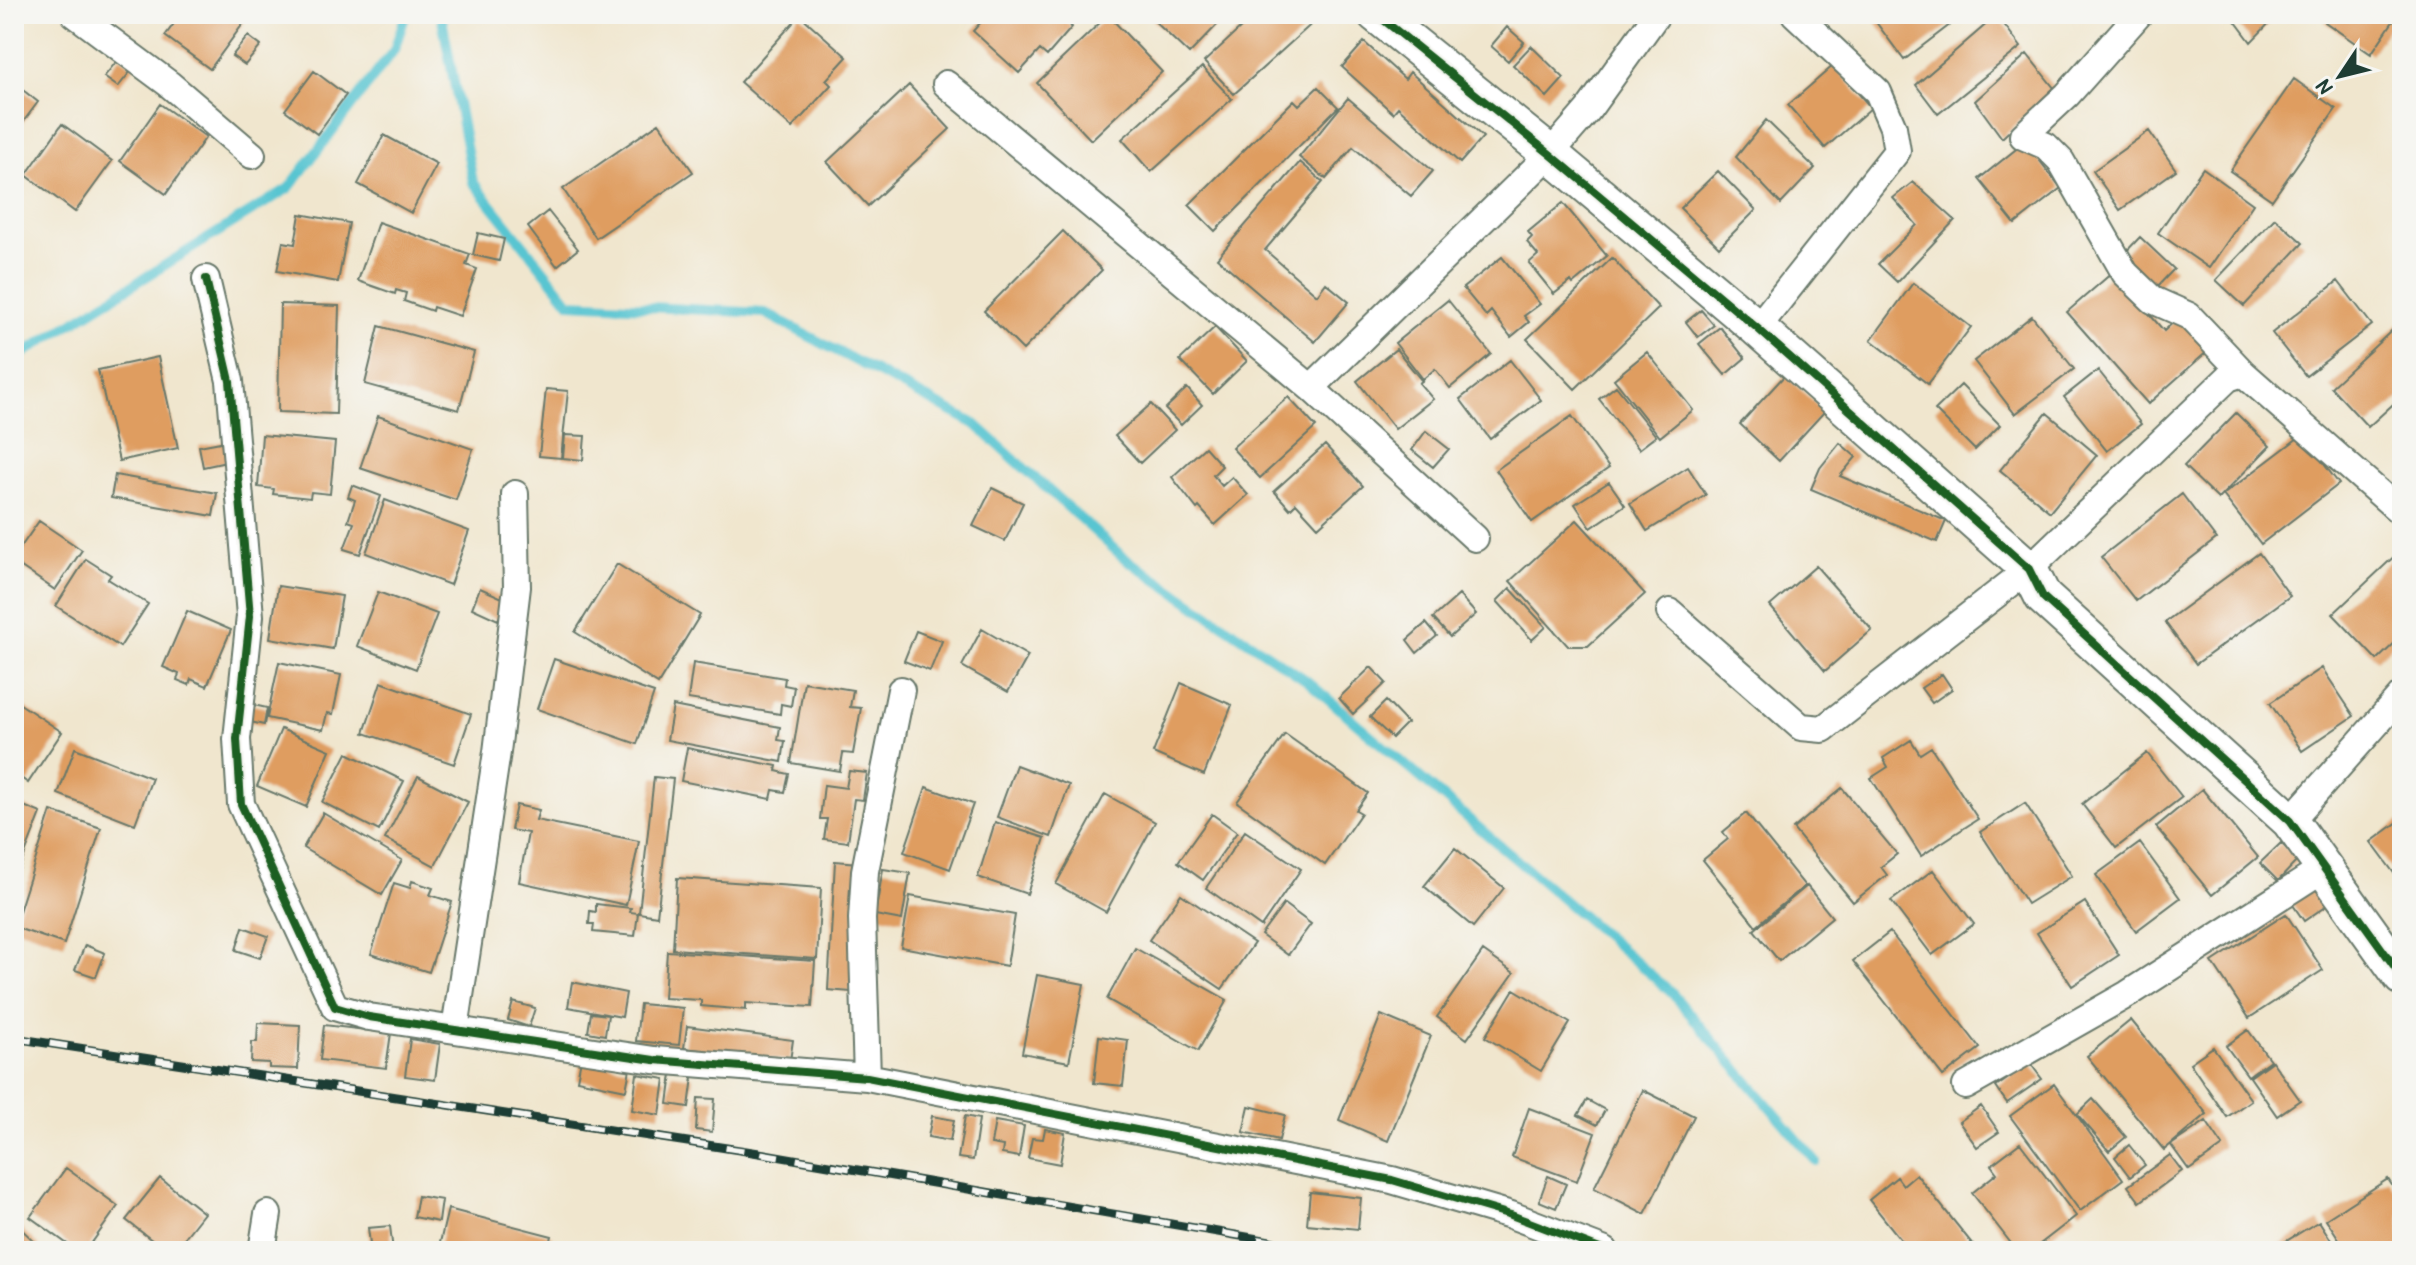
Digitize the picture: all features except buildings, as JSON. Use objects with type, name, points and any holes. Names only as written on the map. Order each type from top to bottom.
[{"type":"street","points":[[75,14],[169,84],[252,155]]},
{"type":"street","points":[[1376,14],[1550,154],[1757,328],[2029,569],[2043,597],[2290,821],[2402,977]]},
{"type":"street","points":[[1311,388],[1550,154],[1588,110],[1657,14]]},
{"type":"street","points":[[1757,328],[1897,151],[1893,127],[1878,92],[1795,14]]},
{"type":"street","points":[[2139,14],[2067,95],[2023,136],[2046,146],[2061,161],[2125,273],[2153,300],[2189,316],[2243,373],[2402,513]]},
{"type":"street","points":[[946,84],[1311,388],[1475,538]]},
{"type":"street","points":[[206,279],[230,381],[250,616],[237,739],[241,804],[335,1007],[369,1017],[654,1060],[867,1077],[1392,1180],[1511,1215],[1605,1251]]},
{"type":"street","points":[[1670,612],[1801,727],[1823,729],[2029,569],[2228,378],[2243,373]]},
{"type":"street","points":[[455,1029],[497,752],[517,587],[515,494]]},
{"type":"street","points":[[867,1077],[862,919],[865,871],[901,690]]},
{"type":"street","points":[[2290,821],[2402,695]]},
{"type":"street","points":[[1966,1086],[2128,994],[2323,869]]},
{"type":"street","points":[[262,1251],[268,1214]]},
{"type":"waterway","points":[[14,359],[289,188],[394,50],[406,14]]},
{"type":"waterway","points":[[441,14],[473,182],[570,303],[765,313],[975,424],[1123,557],[1306,680],[1670,991],[1816,1161]]},
{"type":"railway","points":[[14,1038],[759,1153],[1270,1241],[1311,1251]]},
{"type":"cycle path","points":[[1376,14],[1550,154],[1757,328],[2029,569],[2043,597],[2290,821],[2402,977]]},
{"type":"cycle path","points":[[206,279],[230,381],[250,616],[237,739],[241,804],[335,1007],[369,1017],[654,1060],[867,1077],[1392,1180],[1511,1215],[1605,1251]]}]
